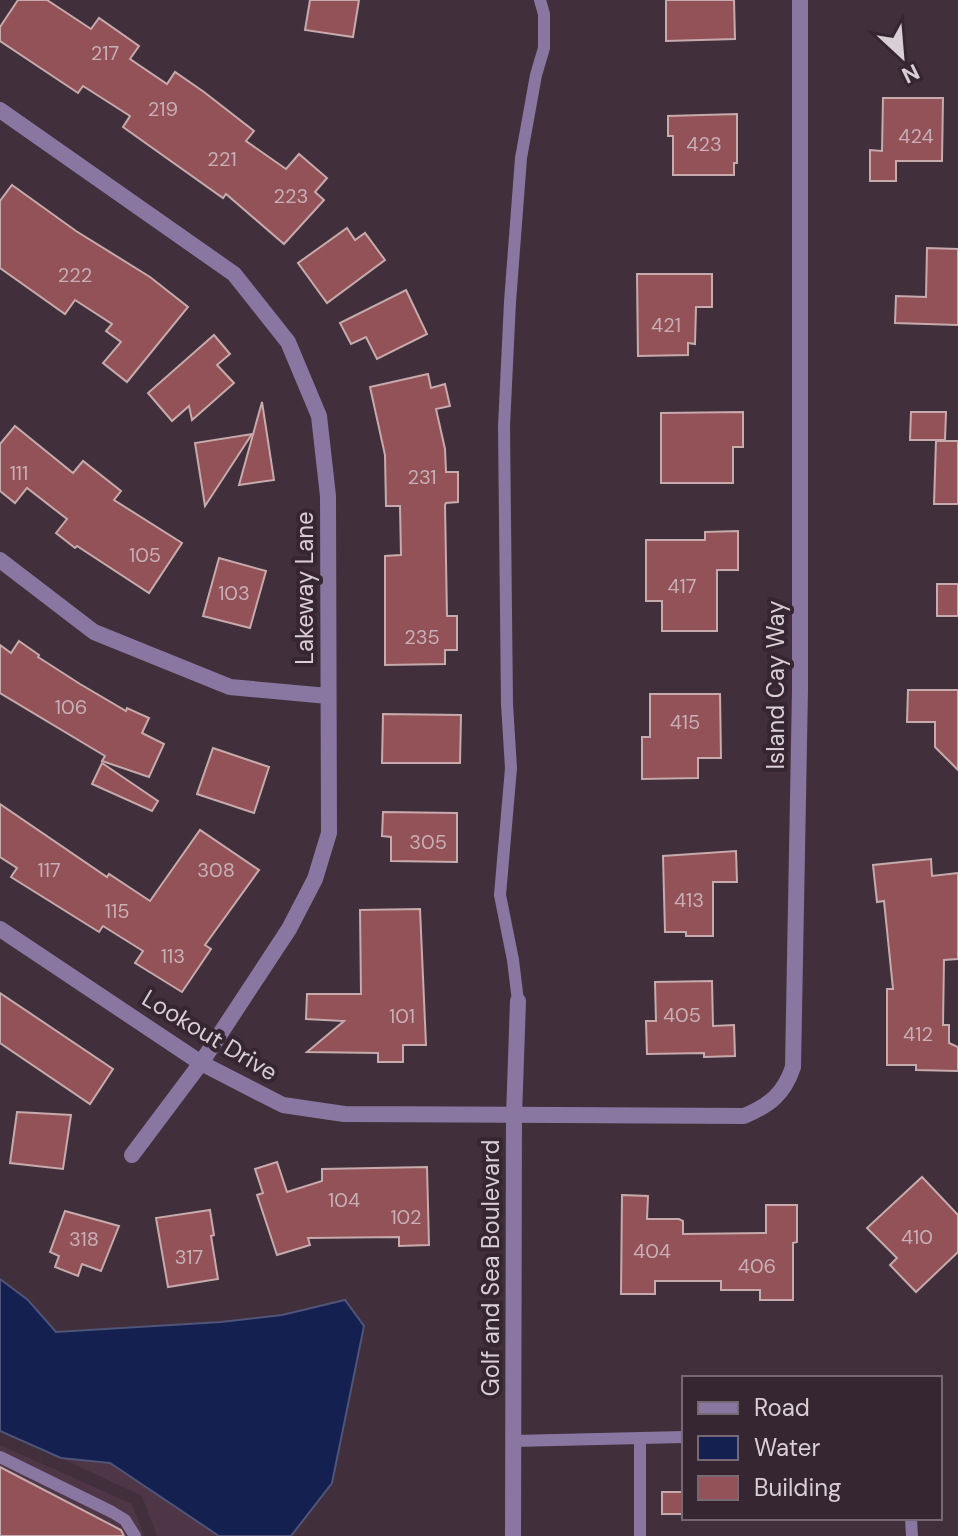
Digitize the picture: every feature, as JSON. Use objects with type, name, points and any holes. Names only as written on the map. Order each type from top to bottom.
[{"type":"street","name":"Island Cay Way","points":[[514,1116],[744,1116],[779,1096],[793,1067],[800,690],[800,0]]},
{"type":"street","name":"Lakeway Lane","points":[[0,110],[234,274],[288,342],[319,416],[328,496],[329,833],[315,879],[289,929],[201,1063],[132,1155]]},
{"type":"street","points":[[0,560],[94,632],[230,687],[328,696]]},
{"type":"street","name":"Lookout Drive","points":[[0,929],[201,1063],[283,1105],[344,1114],[514,1116]]},
{"type":"street","name":"Golf and Sea Boulevard","points":[[513,1536],[514,1116],[518,1001]]},
{"type":"lane","points":[[518,1001],[500,895],[511,768],[507,704],[504,426],[521,158],[544,48],[544,14],[540,0]]},
{"type":"lane","points":[[513,1441],[682,1437]]},
{"type":"lane","points":[[640,1438],[640,1536]]},
{"type":"lane","points":[[0,1457],[112,1512],[125,1520],[135,1536]]},
{"type":"shaded area","points":[[0,1445],[132,1504],[144,1536],[0,1536]]},
{"type":"shaded area","points":[[61,1458],[110,1463],[219,1536],[157,1536],[142,1496]]},
{"type":"water","points":[[0,1279],[28,1300],[56,1332],[221,1322],[282,1315],[345,1300],[364,1326],[332,1483],[291,1536],[219,1536],[110,1463],[61,1458],[0,1431]]},
{"type":"building","points":[[18,0],[47,0],[91,29],[99,18],[139,46],[130,59],[167,84],[175,72],[204,92],[254,131],[246,141],[286,169],[299,154],[327,178],[315,192],[324,200],[284,244],[226,194],[223,198],[123,127],[130,116],[83,86],[78,93],[0,41],[0,27]]},
{"type":"building","points":[[310,0],[359,0],[353,37],[305,30]]},
{"type":"building","points":[[666,0],[734,0],[735,39],[666,41]]},
{"type":"building","points":[[883,98],[943,98],[942,161],[896,161],[896,181],[870,181],[870,150],[882,151]]},
{"type":"building","points":[[737,114],[737,163],[734,163],[734,175],[673,175],[673,136],[668,136],[668,116]]},
{"type":"building","points":[[12,185],[76,231],[150,277],[188,307],[127,382],[103,363],[121,342],[106,331],[112,324],[75,300],[65,314],[0,268],[0,201]]},
{"type":"building","points":[[347,228],[355,240],[365,233],[385,260],[327,303],[298,263]]},
{"type":"building","points":[[927,248],[958,249],[958,325],[895,323],[896,296],[926,297]]},
{"type":"building","points":[[637,274],[712,274],[712,307],[696,307],[695,344],[688,343],[688,355],[638,356]]},
{"type":"building","points":[[406,290],[427,334],[377,359],[366,337],[351,344],[340,323]]},
{"type":"building","points":[[214,335],[230,354],[217,365],[234,383],[192,420],[189,406],[172,421],[148,393]]},
{"type":"building","points":[[428,374],[431,388],[445,384],[450,406],[436,409],[445,449],[446,472],[458,472],[458,502],[445,505],[447,616],[457,616],[457,650],[445,650],[445,664],[385,665],[385,556],[401,555],[400,506],[386,506],[385,455],[370,387]]},
{"type":"building","points":[[262,402],[274,480],[239,485]]},
{"type":"building","points":[[743,412],[743,447],[733,447],[733,483],[661,483],[661,413]]},
{"type":"building","points":[[911,412],[946,412],[945,440],[910,440]]},
{"type":"building","points":[[15,426],[73,473],[83,461],[121,491],[114,500],[182,543],[149,593],[56,533],[67,519],[27,488],[15,503],[0,491],[0,444]]},
{"type":"building","points":[[252,434],[205,506],[195,443]]},
{"type":"building","points":[[936,441],[958,441],[958,504],[934,504]]},
{"type":"building","points":[[738,531],[738,570],[717,570],[717,631],[662,631],[662,601],[646,601],[646,540],[705,540],[705,532]]},
{"type":"building","points":[[219,558],[266,571],[250,628],[203,616]]},
{"type":"building","points":[[937,584],[958,584],[958,616],[937,616]]},
{"type":"building","points":[[19,641],[80,684],[126,711],[127,708],[149,718],[142,733],[164,744],[149,777],[102,761],[105,756],[0,693],[0,645],[11,653]]},
{"type":"building","points":[[908,690],[958,690],[958,770],[935,747],[935,722],[907,722]]},
{"type":"building","points":[[650,694],[720,694],[721,758],[698,758],[698,778],[642,779],[642,737],[650,737]]},
{"type":"building","points":[[383,714],[461,715],[460,763],[382,763]]},
{"type":"building","points":[[213,748],[269,767],[254,813],[197,794]]},
{"type":"building","points":[[102,763],[158,801],[152,811],[92,784]]},
{"type":"building","points":[[0,804],[107,877],[109,874],[150,901],[200,830],[259,870],[205,945],[211,949],[182,992],[135,963],[143,951],[103,926],[99,932],[11,877],[17,868],[0,857]]},
{"type":"building","points":[[383,812],[457,813],[457,862],[391,861],[391,837],[382,836]]},
{"type":"building","points":[[736,851],[737,882],[713,882],[713,936],[665,932],[663,856]]},
{"type":"building","points":[[931,859],[932,876],[958,873],[958,959],[944,960],[943,1025],[949,1025],[949,1043],[958,1047],[958,1071],[916,1070],[916,1065],[887,1065],[887,989],[893,989],[884,901],[877,902],[873,865]]},
{"type":"building","points":[[420,909],[426,1045],[403,1045],[403,1062],[378,1062],[378,1053],[307,1052],[344,1021],[306,1019],[307,994],[361,994],[360,910]]},
{"type":"building","points":[[712,981],[713,1026],[734,1025],[735,1056],[647,1054],[646,1021],[656,1021],[655,982]]},
{"type":"building","points":[[0,993],[113,1069],[90,1104],[0,1043]]},
{"type":"building","points":[[17,1112],[71,1115],[63,1169],[10,1163]]},
{"type":"building","points":[[277,1162],[287,1192],[322,1181],[322,1169],[427,1167],[429,1245],[399,1246],[399,1237],[308,1238],[310,1245],[277,1255],[257,1195],[263,1193],[255,1169]]},
{"type":"building","points":[[922,1177],[958,1215],[958,1252],[916,1292],[890,1265],[897,1258],[867,1228]]},
{"type":"building","points":[[622,1195],[648,1196],[647,1219],[679,1219],[683,1221],[683,1234],[766,1233],[766,1205],[797,1205],[793,1300],[760,1300],[760,1290],[721,1290],[721,1281],[655,1281],[655,1294],[621,1294]]},
{"type":"building","points":[[210,1210],[218,1279],[168,1287],[156,1218]]},
{"type":"building","points":[[65,1211],[119,1226],[101,1271],[82,1264],[78,1276],[55,1267],[59,1256],[50,1252]]},
{"type":"building","points":[[0,1467],[121,1530],[124,1536],[0,1536]]},
{"type":"building","points":[[662,1492],[682,1492],[682,1514],[662,1514]]}]
